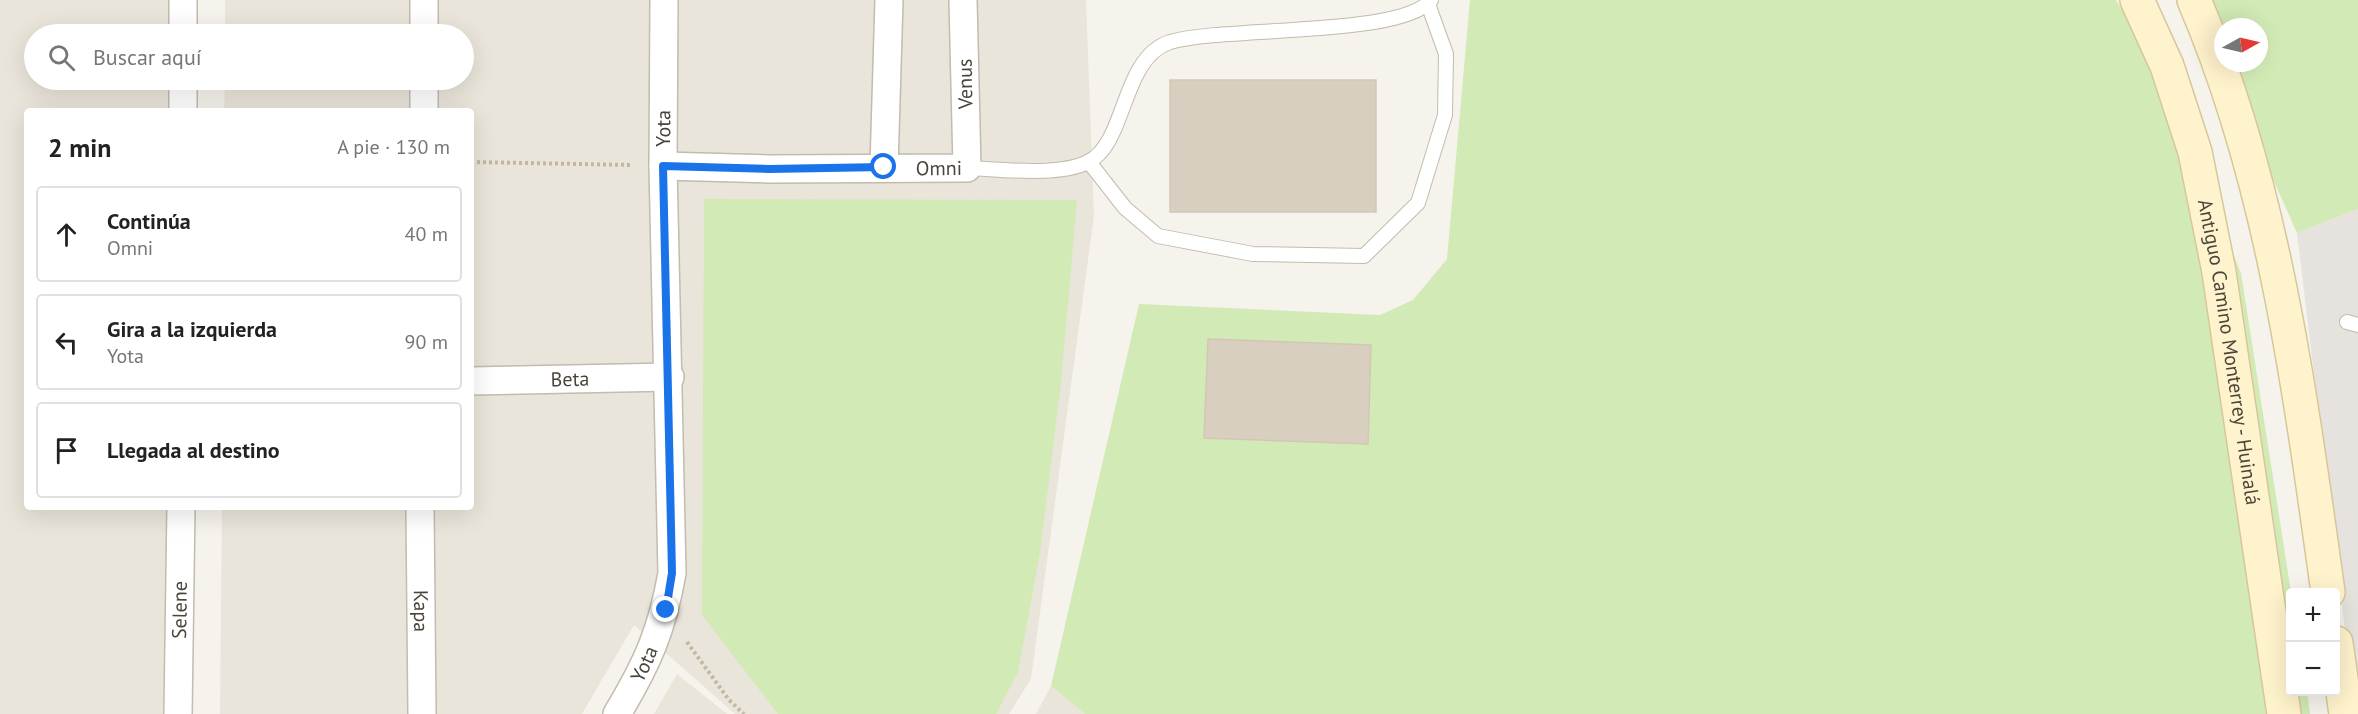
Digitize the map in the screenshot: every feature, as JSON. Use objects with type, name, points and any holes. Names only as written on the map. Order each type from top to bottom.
[{"type":"street","points":[[183,0],[183,24]]},
{"type":"street","points":[[424,0],[424,24]]},
{"type":"street","name":"Yota","points":[[617,714],[645,669],[666,610],[672,573],[670,377],[663,166],[664,0]]},
{"type":"street","points":[[884,167],[889,0]]},
{"type":"street","name":"Venus","points":[[963,0],[967,168]]},
{"type":"street","name":"Antiguo Camino Monterrey - Huinalá","points":[[2137,0],[2167,66],[2197,163],[2219,272],[2284,714]]},
{"type":"street","points":[[2194,0],[2212,41],[2259,200],[2287,323],[2327,588]]},
{"type":"street","points":[[183,90],[183,108]]},
{"type":"street","points":[[424,90],[424,108]]},
{"type":"street","name":"Omni","points":[[663,166],[769,169],[967,168]]},
{"type":"street","name":"Beta","points":[[474,381],[670,377]]},
{"type":"street","name":"Selene","points":[[178,714],[181,510]]},
{"type":"street","name":"Kapa","points":[[420,510],[422,714]]},
{"type":"street","points":[[2340,671],[2346,714]]},
{"type":"lane","points":[[1430,2],[1446,54],[1445,115],[1418,203],[1364,256],[1253,254],[1158,236],[1125,208],[1089,162],[1109,140],[1145,58],[1168,43],[1213,33],[1389,21],[1430,2]]},
{"type":"lane","name":"Omni","points":[[967,168],[1060,170],[1089,162]]},
{"type":"path","points":[[474,162],[663,166]]},
{"type":"path","points":[[666,610],[729,700],[744,714]]},
{"type":"shaded area","points":[[0,0],[173,0],[173,24],[24,24],[24,90],[173,90],[172,108],[24,108],[24,510],[169,510],[167,714],[0,714]]},
{"type":"shaded area","points":[[225,0],[1086,0],[1094,216],[1031,679],[1009,714],[735,714],[634,625],[582,714],[220,714],[222,510],[474,510],[474,108],[224,108],[225,90],[474,90],[474,24],[225,24]]},
{"type":"shaded area","points":[[2358,209],[2358,714],[2355,714],[2297,233]]},
{"type":"shaded area","points":[[677,674],[727,714],[654,714]]},
{"type":"shaded area","points":[[1051,686],[1085,714],[1036,714]]},
{"type":"green space","points":[[1470,0],[2116,0],[2153,57],[2241,273],[2290,588],[2286,588],[2286,696],[2308,696],[2310,714],[1085,714],[1051,686],[1139,304],[1380,315],[1413,300],[1447,259]]},
{"type":"green space","points":[[2193,0],[2358,0],[2358,209],[2297,233],[2225,72],[2268,72],[2268,18],[2214,18],[2214,47]]},
{"type":"green space","points":[[704,199],[1077,200],[1061,383],[1040,553],[1018,672],[996,714],[778,714],[702,615]]},
{"type":"building","points":[[1170,80],[1376,80],[1376,212],[1170,212]]},
{"type":"building","points":[[1208,339],[1371,345],[1368,444],[1204,438]]},
{"type":"route","points":[[666,610],[672,573],[670,377],[663,166],[769,169],[884,167]]}]
